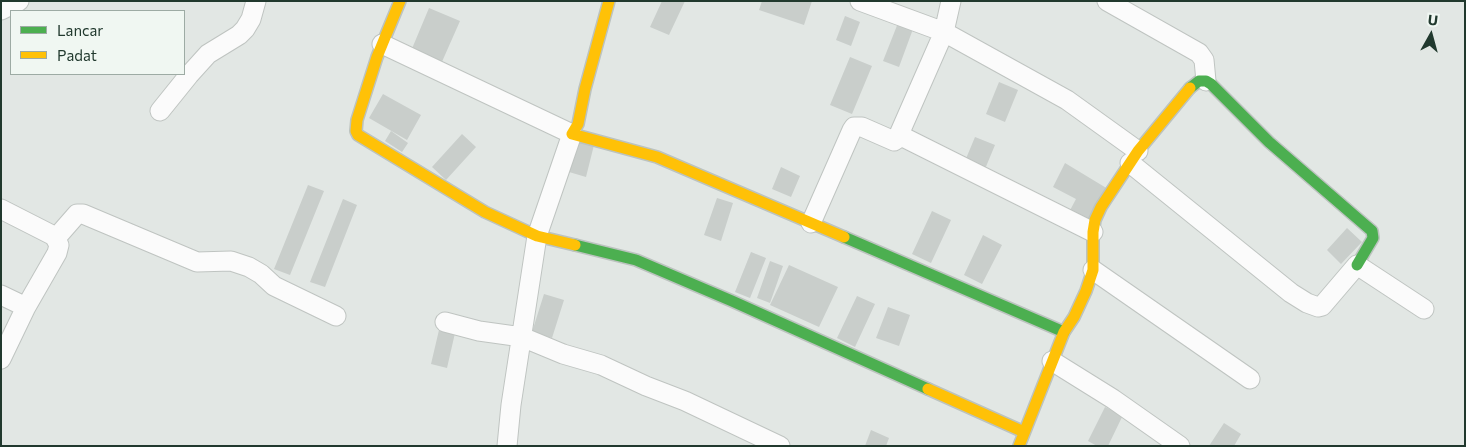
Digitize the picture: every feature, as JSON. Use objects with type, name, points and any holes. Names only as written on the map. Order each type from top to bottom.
[{"type":"street","points":[[1,10],[19,1]]},
{"type":"street","points":[[160,111],[208,54],[239,35],[245,29],[252,20],[256,1]]},
{"type":"street","points":[[400,1],[382,44],[357,120],[356,131],[358,135],[485,212],[538,236],[636,260],[1024,432]]},
{"type":"street","points":[[509,445],[511,405],[538,236],[572,134],[578,124],[585,89],[609,1]]},
{"type":"street","points":[[860,1],[944,32],[1067,100],[1292,293],[1313,306],[1322,306],[1357,265],[1373,238],[1372,231],[1269,142],[1206,81],[1204,60],[1199,52],[1107,1]]},
{"type":"street","points":[[811,223],[854,127],[862,127],[896,140],[944,32],[951,1]]},
{"type":"street","points":[[382,44],[572,134],[656,157],[1064,332]]},
{"type":"street","points":[[1019,446],[1064,332],[1074,317],[1086,291],[1093,270],[1093,232],[1095,220],[1101,207],[1134,157],[1192,86],[1206,81]]},
{"type":"street","points":[[899,135],[1093,232]]},
{"type":"street","points":[[1,209],[56,238],[59,245],[57,253],[26,307],[1,359]]},
{"type":"street","points":[[56,238],[77,214],[83,214],[197,262],[231,261],[249,267],[261,274],[274,286],[336,316]]},
{"type":"street","points":[[1357,265],[1424,309]]},
{"type":"street","points":[[1093,270],[1250,379]]},
{"type":"street","points":[[1,295],[26,307]]},
{"type":"street","points":[[445,322],[478,331],[522,337],[563,354],[601,365],[646,386],[685,401],[780,446]]},
{"type":"street","points":[[1052,361],[1114,398],[1180,446]]},
{"type":"building","points":[[662,1],[685,1],[669,35],[650,27]]},
{"type":"building","points":[[762,1],[812,1],[804,25],[759,10]]},
{"type":"building","points":[[429,8],[460,21],[441,64],[411,51]]},
{"type":"building","points":[[845,16],[860,22],[851,46],[836,40]]},
{"type":"building","points":[[898,23],[913,29],[899,67],[883,61]]},
{"type":"building","points":[[850,57],[872,66],[852,114],[830,105]]},
{"type":"building","points":[[999,82],[1018,90],[1005,122],[986,114]]},
{"type":"building","points":[[383,94],[421,115],[407,140],[369,118]]},
{"type":"building","points":[[391,131],[408,143],[402,152],[385,141]]},
{"type":"building","points":[[462,134],[476,147],[446,180],[432,167]]},
{"type":"building","points":[[975,137],[995,145],[985,169],[965,161]]},
{"type":"building","points":[[577,141],[594,145],[586,177],[569,172]]},
{"type":"building","points":[[1065,163],[1108,189],[1088,227],[1067,216],[1076,199],[1053,187]]},
{"type":"building","points":[[781,167],[800,176],[791,197],[772,189]]},
{"type":"building","points":[[308,185],[324,191],[290,275],[274,269]]},
{"type":"building","points":[[717,198],[733,203],[721,241],[704,235]]},
{"type":"building","points":[[343,199],[357,205],[325,287],[310,282]]},
{"type":"building","points":[[932,211],[951,220],[931,263],[912,254]]},
{"type":"building","points":[[1347,228],[1362,242],[1341,264],[1327,250]]},
{"type":"building","points":[[983,235],[1002,245],[982,284],[964,275]]},
{"type":"building","points":[[751,252],[766,258],[750,298],[735,292]]},
{"type":"building","points":[[770,261],[783,266],[770,303],[757,298]]},
{"type":"building","points":[[789,265],[838,287],[819,327],[770,305]]},
{"type":"building","points":[[544,294],[564,300],[552,338],[532,332]]},
{"type":"building","points":[[857,296],[875,304],[855,347],[837,338]]},
{"type":"building","points":[[888,307],[910,315],[899,346],[876,338]]},
{"type":"building","points":[[439,330],[455,333],[447,368],[431,364]]},
{"type":"building","points":[[1105,407],[1123,415],[1108,446],[1097,446],[1088,441]]},
{"type":"building","points":[[1224,423],[1241,434],[1234,446],[1209,446]]},
{"type":"building","points":[[871,430],[889,438],[886,446],[865,446]]},
{"type":"traffic: fast","points":[[1190,88],[1199,81],[1206,81],[1211,84],[1269,142],[1372,231],[1373,238],[1357,265]]},
{"type":"traffic: fast","points":[[844,237],[1064,332]]},
{"type":"traffic: fast","points":[[575,245],[636,260],[928,389]]},
{"type":"traffic: slow","points":[[400,1],[377,57],[357,120],[356,131],[358,135],[485,212],[537,236],[575,245]]},
{"type":"traffic: slow","points":[[609,1],[585,89],[578,124],[572,134],[657,157],[844,237]]},
{"type":"traffic: slow","points":[[1019,446],[1064,332],[1074,317],[1086,291],[1093,270],[1093,232],[1095,220],[1101,207],[1138,151],[1190,88]]},
{"type":"traffic: slow","points":[[928,389],[1024,432]]}]
